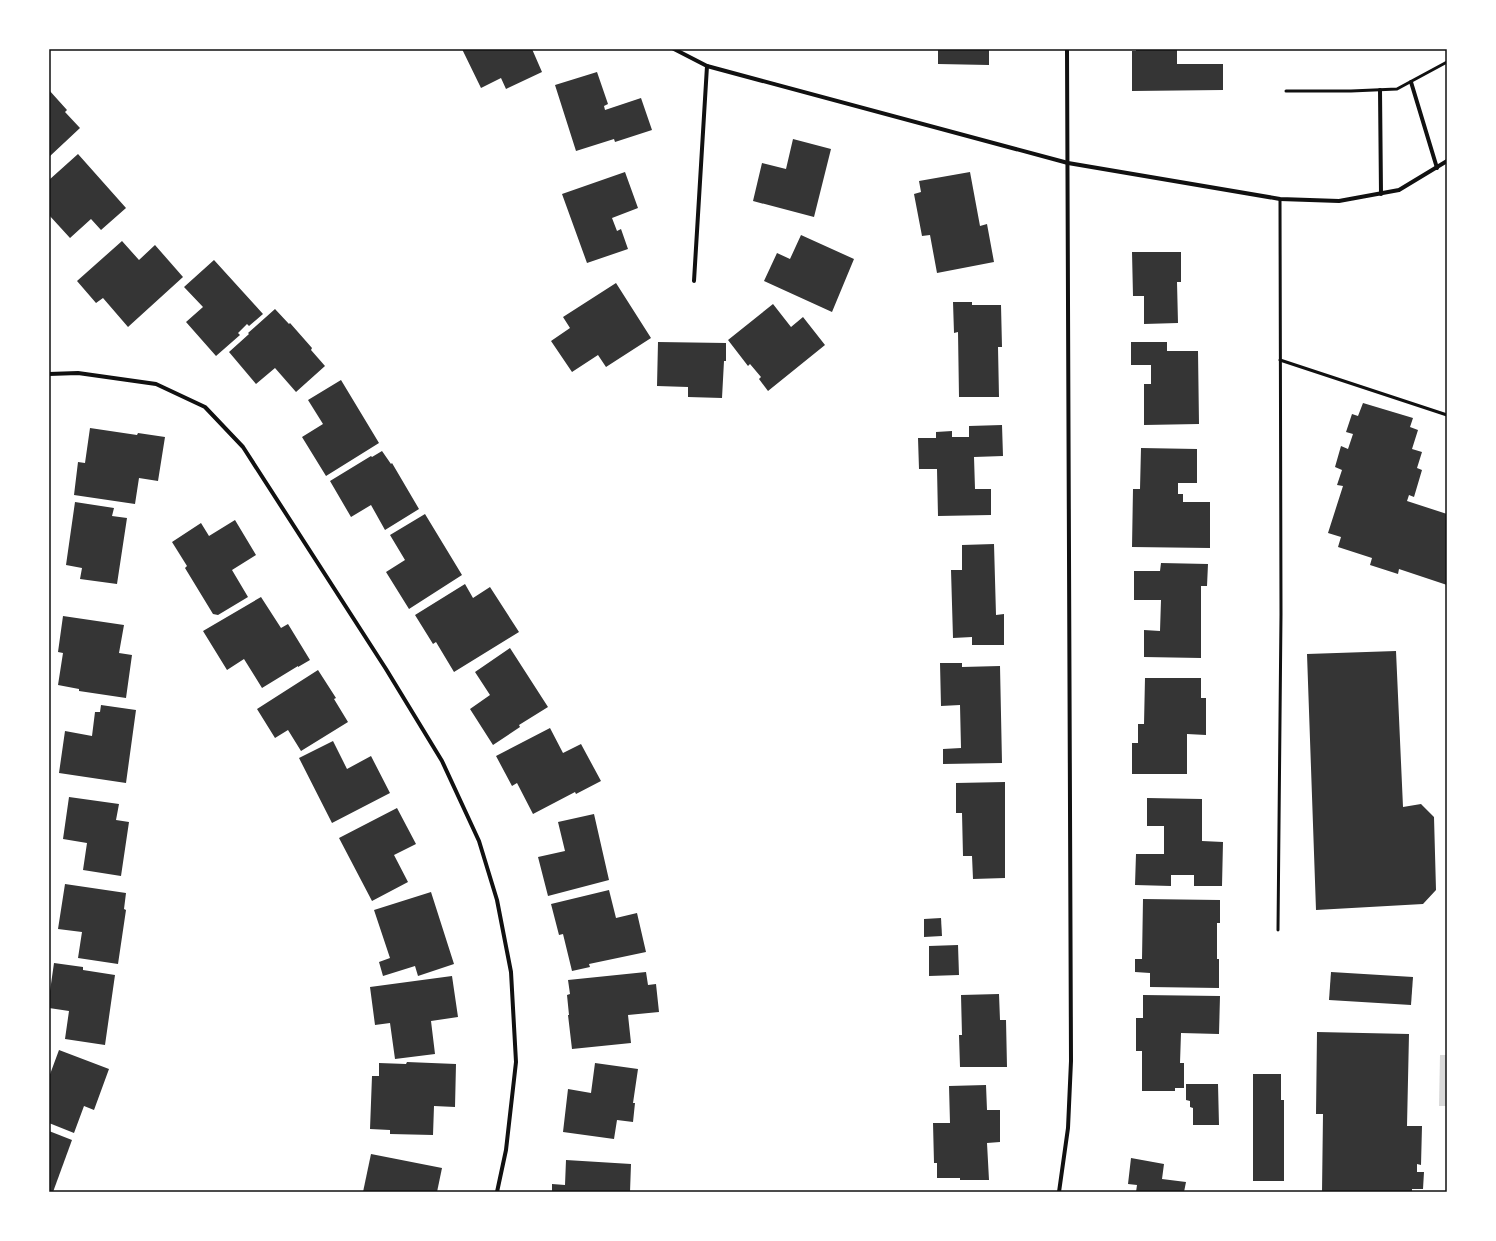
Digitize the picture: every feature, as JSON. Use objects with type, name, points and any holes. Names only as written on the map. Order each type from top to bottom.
[{"type":"street","points":[[674,49],[707,66],[1068,163],[1280,200],[1339,201],[1399,190],[1447,161]]},
{"type":"street","points":[[1059,1192],[1068,1128],[1071,1061],[1067,49]]},
{"type":"street","points":[[694,281],[707,66]]},
{"type":"street","points":[[1411,82],[1437,168]]},
{"type":"street","points":[[1380,90],[1381,194]]},
{"type":"street","points":[[49,374],[78,373],[156,384],[205,407],[243,447],[386,669],[442,761],[479,840],[497,900],[511,972],[516,1062],[506,1150],[498,1192]]},
{"type":"lane","points":[[1286,91],[1397,89],[1447,62]]},
{"type":"lane","points":[[1278,930],[1281,614],[1280,200]]},
{"type":"lane","points":[[1280,360],[1447,415]]},
{"type":"shaded area","points":[[1440,1055],[1447,1055],[1447,1106],[1439,1106]]},
{"type":"building","points":[[462,49],[532,49],[542,72],[506,89],[501,78],[481,88]]},
{"type":"building","points":[[938,49],[989,49],[989,65],[938,64]]},
{"type":"building","points":[[1136,49],[1177,49],[1177,64],[1223,64],[1223,90],[1132,91],[1132,51],[1136,51]]},
{"type":"building","points":[[597,72],[608,104],[604,106],[605,110],[641,98],[652,130],[615,142],[614,139],[576,151],[555,85]]},
{"type":"building","points":[[49,90],[67,110],[65,112],[80,128],[49,157]]},
{"type":"building","points":[[793,139],[831,149],[814,217],[753,201],[762,163],[786,169]]},
{"type":"building","points":[[78,154],[126,208],[101,230],[91,219],[70,238],[49,215],[49,180]]},
{"type":"building","points":[[625,172],[638,208],[612,218],[617,231],[621,229],[628,249],[587,263],[562,194]]},
{"type":"building","points":[[970,172],[980,226],[987,224],[994,262],[937,273],[930,235],[922,236],[914,194],[921,192],[919,181]]},
{"type":"building","points":[[801,235],[854,259],[832,312],[764,281],[777,253],[790,259]]},
{"type":"building","points":[[122,241],[139,260],[155,245],[183,277],[128,327],[103,298],[96,303],[77,281]]},
{"type":"building","points":[[1132,252],[1181,252],[1181,282],[1177,282],[1178,323],[1144,324],[1144,296],[1133,296]]},
{"type":"building","points":[[214,260],[263,314],[249,326],[247,324],[238,333],[240,335],[216,356],[186,322],[203,307],[184,287]]},
{"type":"building","points":[[616,283],[651,338],[606,367],[598,355],[572,372],[551,341],[570,328],[563,317]]},
{"type":"building","points":[[953,302],[972,302],[972,305],[1001,305],[1002,347],[998,347],[999,397],[959,397],[958,332],[954,333]]},
{"type":"building","points":[[773,304],[791,327],[803,317],[825,345],[768,391],[759,379],[761,377],[750,364],[748,366],[728,340]]},
{"type":"building","points":[[275,309],[289,324],[290,323],[312,348],[311,350],[325,366],[296,392],[275,368],[256,384],[229,352]]},
{"type":"building","points":[[658,342],[726,343],[726,361],[724,361],[722,398],[688,397],[688,387],[657,386]]},
{"type":"building","points":[[1131,342],[1167,342],[1167,351],[1198,351],[1199,424],[1144,425],[1144,384],[1151,384],[1151,365],[1131,365]]},
{"type":"building","points":[[341,380],[379,443],[326,476],[302,437],[323,424],[308,400]]},
{"type":"building","points":[[1363,403],[1413,418],[1410,427],[1418,430],[1412,449],[1422,452],[1417,468],[1422,470],[1414,497],[1409,495],[1407,501],[1447,514],[1447,585],[1399,569],[1398,574],[1370,565],[1372,558],[1338,547],[1341,537],[1328,533],[1343,486],[1337,485],[1342,470],[1335,467],[1341,446],[1348,449],[1353,434],[1346,432],[1352,414],[1358,416]]},
{"type":"building","points":[[1002,425],[1003,456],[974,457],[975,489],[991,489],[991,515],[938,516],[937,469],[919,469],[918,438],[936,438],[936,432],[952,431],[952,437],[969,437],[969,426]]},
{"type":"building","points":[[90,428],[137,435],[138,433],[165,437],[158,481],[139,478],[135,504],[74,495],[78,462],[85,463]]},
{"type":"building","points":[[1141,448],[1197,449],[1197,483],[1178,483],[1178,494],[1183,494],[1183,502],[1210,502],[1210,548],[1132,547],[1133,489],[1140,489]]},
{"type":"building","points":[[382,451],[391,464],[392,463],[419,509],[385,530],[371,505],[351,517],[330,481]]},
{"type":"building","points":[[75,502],[114,508],[112,516],[127,518],[117,584],[80,579],[82,568],[66,565]]},
{"type":"building","points":[[425,514],[462,575],[409,609],[386,572],[405,560],[390,535]]},
{"type":"building","points":[[235,520],[256,555],[232,570],[248,597],[218,615],[213,614],[185,568],[187,566],[172,542],[201,523],[209,536]]},
{"type":"building","points":[[994,544],[996,615],[1004,614],[1004,645],[972,645],[972,637],[953,638],[951,570],[962,570],[962,545]]},
{"type":"building","points":[[1161,563],[1208,564],[1207,586],[1201,586],[1201,658],[1144,657],[1144,630],[1160,631],[1161,600],[1134,600],[1134,571],[1160,571]]},
{"type":"building","points":[[465,584],[473,598],[490,587],[519,632],[454,672],[436,642],[433,644],[415,615]]},
{"type":"building","points":[[261,597],[281,628],[288,624],[310,660],[262,688],[244,659],[227,670],[203,631]]},
{"type":"building","points":[[63,616],[124,625],[119,653],[132,655],[126,698],[79,691],[79,689],[58,685],[63,653],[58,652]]},
{"type":"building","points":[[510,648],[548,707],[519,725],[520,727],[493,745],[470,709],[490,695],[475,672]]},
{"type":"building","points":[[1396,651],[1403,807],[1421,804],[1434,817],[1436,890],[1423,904],[1316,910],[1307,654]]},
{"type":"building","points":[[940,663],[962,663],[962,667],[1000,666],[1002,763],[943,764],[943,749],[961,748],[960,705],[941,706]]},
{"type":"building","points":[[318,670],[336,698],[334,699],[348,722],[301,751],[288,730],[275,738],[257,709]]},
{"type":"building","points":[[1145,678],[1201,678],[1201,698],[1206,698],[1206,735],[1187,734],[1187,774],[1132,774],[1132,743],[1138,743],[1138,724],[1144,724]]},
{"type":"building","points":[[101,705],[136,710],[126,783],[59,773],[65,731],[92,736],[95,712],[100,712]]},
{"type":"building","points":[[550,728],[563,753],[581,744],[601,781],[576,794],[575,792],[533,814],[517,783],[512,786],[496,756]]},
{"type":"building","points":[[333,741],[347,769],[371,756],[390,793],[332,823],[299,758]]},
{"type":"building","points":[[1005,782],[1005,878],[973,879],[972,856],[963,856],[962,813],[956,813],[956,783]]},
{"type":"building","points":[[69,797],[119,804],[116,820],[129,822],[121,876],[83,870],[87,843],[63,839]]},
{"type":"building","points":[[1147,798],[1202,799],[1202,841],[1223,842],[1222,886],[1194,886],[1194,875],[1171,875],[1171,886],[1135,885],[1136,854],[1164,854],[1164,826],[1147,826]]},
{"type":"building","points":[[397,808],[416,844],[394,855],[408,882],[372,901],[339,838]]},
{"type":"building","points":[[594,814],[609,880],[548,896],[538,857],[565,851],[558,822]]},
{"type":"building","points":[[65,884],[126,893],[124,909],[126,910],[118,964],[78,958],[82,932],[58,929]]},
{"type":"building","points":[[609,890],[616,918],[637,913],[646,952],[589,964],[590,967],[572,971],[563,934],[559,935],[551,904]]},
{"type":"building","points":[[431,892],[454,964],[418,976],[415,966],[383,976],[379,962],[390,958],[374,910]]},
{"type":"building","points":[[1143,899],[1220,900],[1220,923],[1217,923],[1219,988],[1150,987],[1150,973],[1135,972],[1135,959],[1142,959]]},
{"type":"building","points":[[941,918],[942,936],[924,937],[924,919]]},
{"type":"building","points":[[958,945],[959,975],[929,976],[929,946]]},
{"type":"building","points":[[54,963],[83,967],[83,970],[115,975],[105,1045],[65,1039],[69,1011],[49,1008]]},
{"type":"building","points":[[646,972],[648,985],[656,984],[659,1012],[628,1015],[631,1043],[572,1049],[568,1015],[567,995],[570,994],[568,980]]},
{"type":"building","points":[[1331,972],[1413,977],[1411,1005],[1329,1000]]},
{"type":"building","points":[[452,976],[458,1017],[431,1021],[435,1054],[395,1059],[390,1023],[375,1025],[370,987]]},
{"type":"building","points":[[999,994],[1000,1020],[1006,1020],[1007,1067],[960,1067],[959,1035],[962,1035],[961,995]]},
{"type":"building","points":[[1143,995],[1220,996],[1219,1034],[1181,1033],[1180,1063],[1184,1063],[1184,1088],[1175,1088],[1175,1091],[1142,1091],[1142,1051],[1136,1051],[1136,1018],[1143,1018]]},
{"type":"building","points":[[1317,1032],[1409,1034],[1407,1126],[1422,1126],[1421,1165],[1417,1164],[1417,1172],[1424,1172],[1423,1189],[1412,1189],[1412,1192],[1322,1192],[1323,1114],[1316,1114]]},
{"type":"building","points":[[59,1050],[109,1069],[94,1110],[84,1106],[74,1133],[49,1123],[49,1077]]},
{"type":"building","points":[[407,1062],[456,1064],[455,1107],[434,1106],[433,1135],[390,1134],[390,1130],[370,1129],[372,1076],[379,1076],[379,1063],[406,1064]]},
{"type":"building","points":[[595,1063],[638,1069],[633,1103],[635,1103],[633,1122],[617,1120],[614,1139],[563,1132],[568,1089],[591,1093]]},
{"type":"building","points":[[1253,1074],[1281,1074],[1281,1100],[1284,1100],[1284,1181],[1253,1181]]},
{"type":"building","points":[[1186,1084],[1218,1084],[1219,1125],[1193,1125],[1193,1108],[1190,1107],[1190,1101],[1186,1100]]},
{"type":"building","points":[[986,1085],[987,1110],[1000,1110],[1000,1142],[987,1143],[989,1180],[937,1178],[937,1163],[934,1163],[933,1123],[950,1123],[949,1086]]},
{"type":"building","points":[[49,1131],[72,1140],[53,1192],[49,1192]]},
{"type":"building","points":[[371,1154],[442,1168],[437,1192],[363,1192]]},
{"type":"building","points":[[1131,1158],[1164,1164],[1162,1179],[1186,1182],[1184,1192],[1136,1192],[1137,1185],[1128,1184]]},
{"type":"building","points":[[566,1160],[631,1164],[630,1192],[552,1192],[552,1184],[565,1185]]}]
